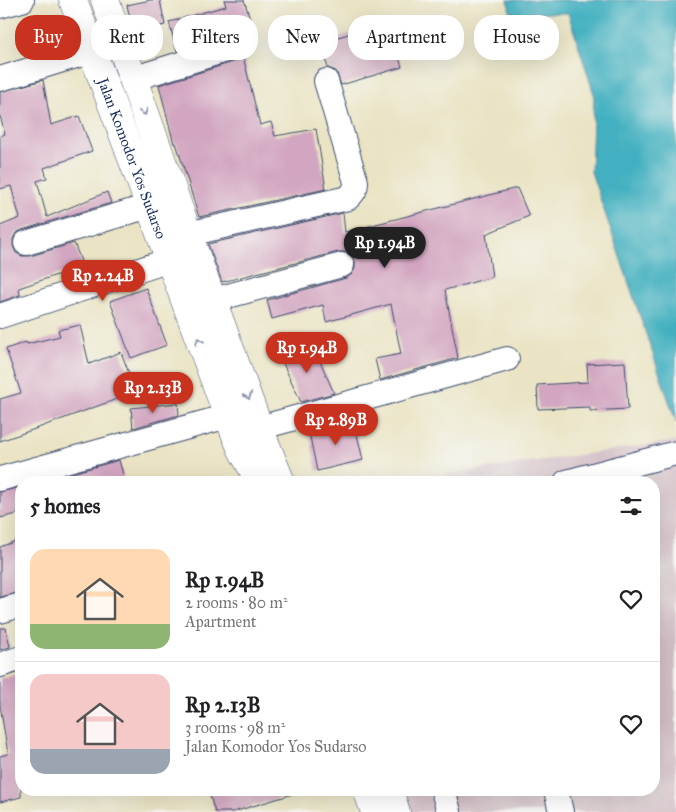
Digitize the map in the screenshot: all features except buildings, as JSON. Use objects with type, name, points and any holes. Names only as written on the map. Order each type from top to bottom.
[{"type":"highway","name":"Jalan Komodor Yos Sudarso","points":[[73,0],[91,48]]},
{"type":"highway","points":[[105,0],[191,243],[279,476]]},
{"type":"highway","name":"Jalan Komodor Yos Sudarso","points":[[95,60],[139,209],[169,260],[228,416],[242,450],[257,476]]},
{"type":"highway","points":[[369,796],[374,812]]},
{"type":"highway","points":[[391,796],[396,812]]},
{"type":"street","points":[[0,6],[22,0]]},
{"type":"street","points":[[0,79],[91,51]]},
{"type":"street","points":[[132,79],[193,60]]},
{"type":"street","points":[[0,316],[169,260],[191,243],[348,198],[355,190],[356,182],[326,81]]},
{"type":"street","points":[[26,243],[139,209]]},
{"type":"street","points":[[213,300],[342,265]]},
{"type":"street","points":[[259,428],[507,359]]},
{"type":"street","points":[[0,479],[228,416]]},
{"type":"street","points":[[589,476],[676,453]]},
{"type":"street","points":[[0,611],[15,607]]},
{"type":"street","points":[[0,664],[15,660]]},
{"type":"street","points":[[445,796],[449,812]]},
{"type":"street","points":[[558,796],[562,812]]},
{"type":"shaded area","points":[[676,441],[676,812],[397,812],[392,796],[660,796],[660,476],[434,476]]},
{"type":"water","points":[[508,0],[676,0],[676,422],[591,172],[594,94],[568,13],[510,13]]}]
